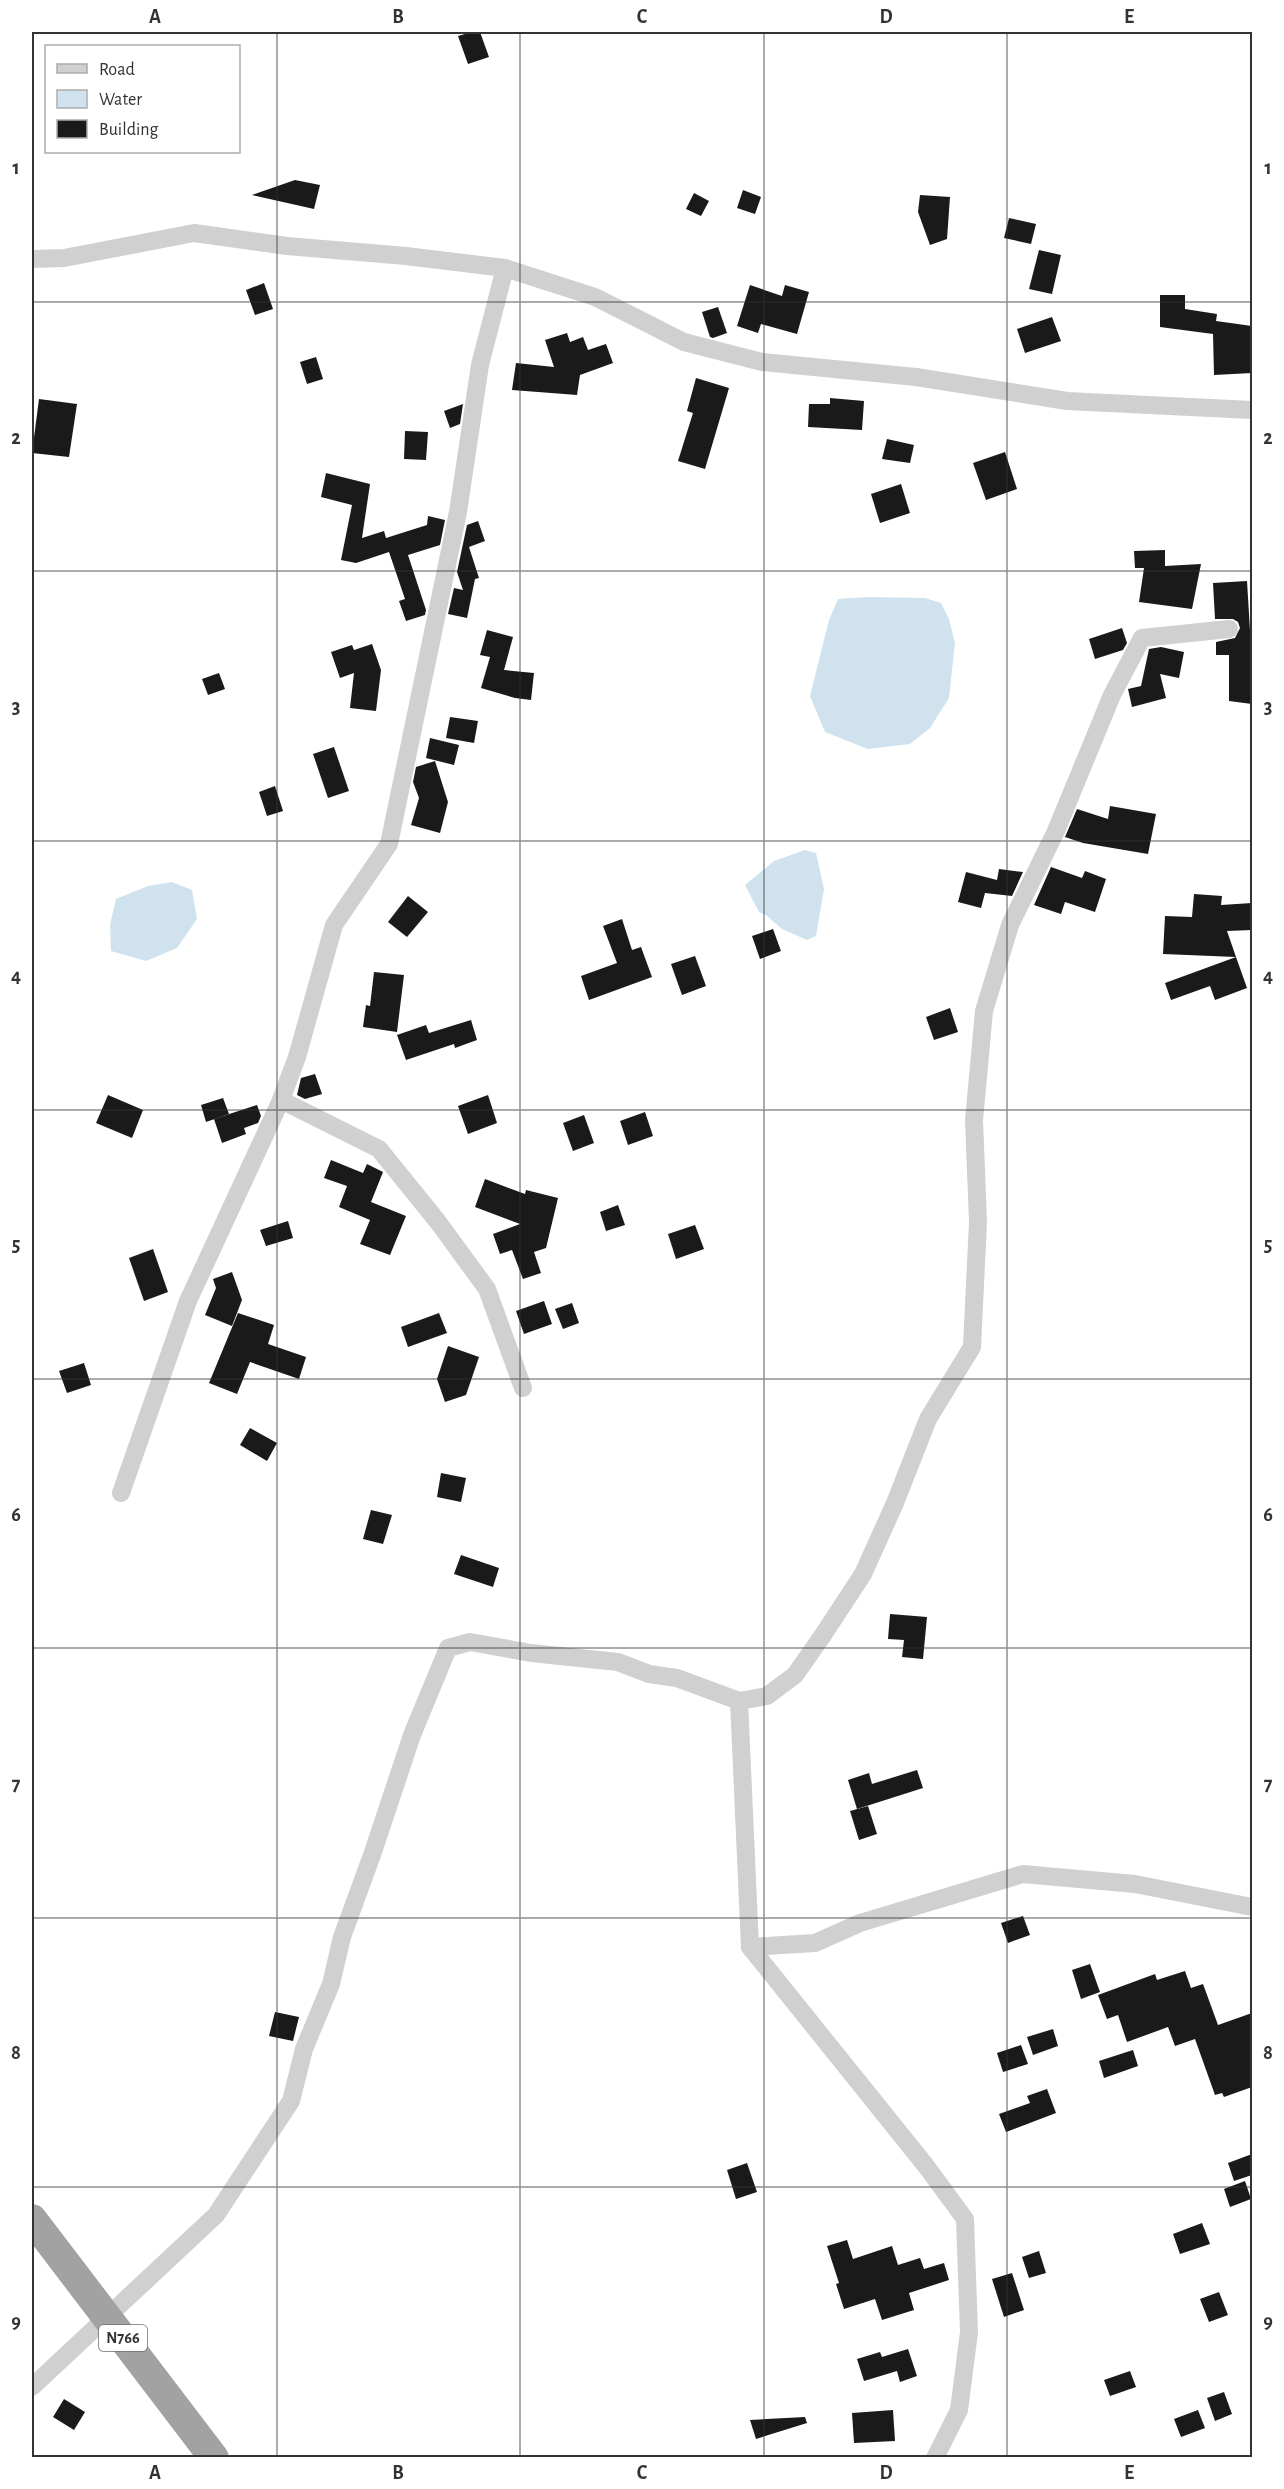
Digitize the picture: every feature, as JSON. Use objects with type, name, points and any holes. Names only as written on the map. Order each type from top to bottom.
[{"type":"highway","name":"N766","points":[[32,2219],[214,2457]]},
{"type":"street","points":[[32,259],[64,258],[194,233],[286,246],[406,256],[505,268],[595,297],[684,342],[762,362],[916,377],[1067,401],[1252,410]]},
{"type":"street","points":[[120,1493],[188,1301],[281,1100],[297,1057],[334,925],[389,844],[458,512],[480,364],[505,268]]},
{"type":"street","points":[[32,2387],[106,2315],[216,2215],[291,2101],[304,2049],[331,1984],[342,1937],[412,1735],[448,1648],[470,1642],[531,1653],[618,1662],[649,1674],[677,1678],[739,1701],[767,1696],[795,1675],[829,1626],[864,1574],[895,1503],[927,1419],[972,1347],[978,1222],[974,1120],[984,1011],[1010,925],[1056,831],[1112,695],[1142,638],[1229,629]]},
{"type":"street","points":[[281,1100],[379,1149],[438,1221],[487,1289],[523,1388]]},
{"type":"street","points":[[739,1701],[750,1947],[926,2166],[964,2219],[969,2332],[959,2410],[935,2457]]},
{"type":"street","points":[[750,1947],[815,1943],[860,1923],[1023,1874],[1135,1884],[1252,1907]]},
{"type":"water","points":[[925,598],[941,603],[949,619],[955,643],[949,698],[930,728],[910,744],[868,749],[825,732],[810,696],[829,620],[838,599]]},
{"type":"water","points":[[805,850],[816,853],[824,889],[816,936],[807,940],[782,929],[759,912],[745,885],[774,861]]},
{"type":"water","points":[[172,882],[192,890],[197,919],[177,948],[146,961],[111,951],[110,925],[116,899],[148,886]]},
{"type":"building","points":[[480,32],[489,57],[468,64],[458,36]]},
{"type":"building","points":[[295,180],[320,185],[314,209],[252,195]]},
{"type":"building","points":[[743,190],[761,197],[755,214],[737,208]]},
{"type":"building","points":[[694,193],[709,201],[701,216],[686,209]]},
{"type":"building","points":[[920,195],[950,197],[947,239],[930,245],[918,212]]},
{"type":"building","points":[[1009,218],[1036,224],[1031,244],[1004,238]]},
{"type":"building","points":[[1039,250],[1061,255],[1052,294],[1029,289]]},
{"type":"building","points":[[264,283],[273,309],[255,315],[246,290]]},
{"type":"building","points":[[750,285],[782,296],[785,285],[809,292],[797,334],[761,324],[758,333],[737,326]]},
{"type":"building","points":[[1160,295],[1185,295],[1185,309],[1217,314],[1216,321],[1252,326],[1252,373],[1214,375],[1213,334],[1160,327]]},
{"type":"building","points":[[718,307],[727,333],[713,338],[710,337],[702,312]]},
{"type":"building","points":[[1052,317],[1061,341],[1025,353],[1017,329]]},
{"type":"building","points":[[567,333],[570,342],[583,337],[588,350],[606,344],[613,363],[580,375],[577,395],[512,390],[516,363],[554,367],[545,340]]},
{"type":"building","points":[[316,357],[323,379],[307,384],[300,362]]},
{"type":"building","points":[[696,378],[729,388],[705,469],[678,461],[693,413],[687,411]]},
{"type":"building","points":[[830,398],[864,401],[862,430],[808,427],[809,404],[830,404]]},
{"type":"building","points":[[39,399],[77,404],[69,457],[32,453]]},
{"type":"building","points":[[463,404],[460,424],[450,428],[444,411]]},
{"type":"building","points":[[405,431],[428,432],[426,460],[404,459]]},
{"type":"building","points":[[887,439],[914,445],[910,463],[882,459]]},
{"type":"building","points":[[1005,452],[1017,489],[986,500],[973,463]]},
{"type":"building","points":[[326,473],[370,484],[362,538],[384,531],[386,538],[427,525],[428,516],[445,520],[440,545],[408,555],[426,610],[425,615],[406,621],[399,601],[405,599],[389,552],[356,563],[341,560],[352,505],[321,497]]},
{"type":"building","points":[[901,484],[910,513],[880,523],[871,494]]},
{"type":"building","points":[[478,521],[485,541],[469,547],[479,578],[475,579],[467,618],[448,614],[454,588],[463,590],[457,572],[467,525]]},
{"type":"building","points":[[1165,550],[1165,566],[1201,564],[1192,609],[1139,602],[1144,568],[1135,568],[1134,551]]},
{"type":"building","points":[[1247,581],[1252,647],[1252,704],[1229,701],[1229,655],[1216,655],[1216,642],[1235,638],[1240,628],[1238,622],[1233,619],[1215,619],[1213,583]]},
{"type":"building","points":[[1122,628],[1127,643],[1123,650],[1095,659],[1089,639]]},
{"type":"building","points":[[487,630],[513,637],[504,670],[534,673],[531,700],[481,688],[490,657],[480,655]]},
{"type":"building","points":[[372,644],[381,670],[376,711],[350,708],[354,673],[340,678],[331,652],[352,645],[354,650]]},
{"type":"building","points":[[1161,647],[1184,652],[1179,678],[1160,674],[1166,698],[1132,707],[1128,689],[1141,686],[1149,649]]},
{"type":"building","points":[[219,673],[225,689],[208,695],[202,679]]},
{"type":"building","points":[[450,717],[478,721],[474,743],[446,738]]},
{"type":"building","points":[[430,738],[459,745],[454,765],[426,758]]},
{"type":"building","points":[[334,747],[349,791],[328,798],[313,754]]},
{"type":"building","points":[[435,761],[448,802],[440,833],[411,825],[419,798],[413,782],[416,767]]},
{"type":"building","points":[[275,786],[283,811],[267,816],[259,792]]},
{"type":"building","points":[[1110,806],[1156,814],[1148,854],[1083,843],[1065,837],[1077,809],[1108,819]]},
{"type":"building","points":[[1051,867],[1082,878],[1085,871],[1106,879],[1095,912],[1065,902],[1061,914],[1034,905]]},
{"type":"building","points":[[999,869],[1023,872],[1012,896],[985,893],[981,908],[958,902],[966,872],[997,880]]},
{"type":"building","points":[[1194,894],[1222,896],[1221,905],[1252,903],[1252,930],[1227,931],[1236,957],[1163,954],[1165,916],[1192,917]]},
{"type":"building","points":[[408,896],[428,912],[407,937],[388,922]]},
{"type":"building","points":[[622,919],[632,950],[641,947],[652,977],[589,1000],[581,976],[617,963],[603,926]]},
{"type":"building","points":[[773,929],[781,951],[760,959],[752,936]]},
{"type":"building","points":[[695,956],[706,986],[682,995],[671,964]]},
{"type":"building","points":[[1236,957],[1247,988],[1215,1000],[1210,986],[1171,1000],[1165,983]]},
{"type":"building","points":[[374,972],[404,975],[397,1032],[363,1027],[366,1005],[370,1006]]},
{"type":"building","points":[[950,1008],[958,1032],[934,1040],[926,1017]]},
{"type":"building","points":[[471,1020],[477,1040],[455,1048],[454,1044],[406,1060],[397,1035],[426,1025],[429,1033]]},
{"type":"building","points":[[315,1074],[322,1094],[305,1099],[297,1095],[301,1078]]},
{"type":"building","points":[[108,1095],[143,1110],[132,1138],[96,1123]]},
{"type":"building","points":[[488,1095],[497,1123],[468,1134],[458,1106]]},
{"type":"building","points":[[223,1098],[229,1114],[206,1122],[201,1105]]},
{"type":"building","points":[[257,1105],[261,1116],[258,1123],[244,1128],[246,1134],[222,1143],[214,1119]]},
{"type":"building","points":[[645,1112],[653,1136],[628,1145],[620,1121]]},
{"type":"building","points":[[584,1115],[594,1143],[573,1151],[563,1123]]},
{"type":"building","points":[[331,1160],[363,1173],[367,1164],[383,1172],[371,1202],[406,1216],[390,1255],[360,1244],[370,1220],[339,1207],[347,1186],[324,1178]]},
{"type":"building","points":[[485,1179],[525,1194],[526,1190],[558,1198],[546,1248],[534,1252],[541,1273],[523,1279],[512,1250],[500,1254],[493,1234],[520,1224],[475,1207]]},
{"type":"building","points":[[618,1205],[625,1225],[606,1231],[600,1212]]},
{"type":"building","points":[[288,1221],[293,1238],[266,1246],[260,1230]]},
{"type":"building","points":[[695,1225],[704,1249],[676,1259],[668,1234]]},
{"type":"building","points":[[153,1249],[168,1292],[144,1301],[129,1258]]},
{"type":"building","points":[[232,1272],[242,1300],[232,1326],[205,1315],[216,1288],[213,1279]]},
{"type":"building","points":[[544,1301],[552,1324],[524,1334],[516,1311]]},
{"type":"building","points":[[572,1303],[579,1323],[563,1329],[555,1309]]},
{"type":"building","points":[[238,1313],[274,1325],[268,1344],[306,1357],[299,1379],[250,1362],[237,1394],[209,1383]]},
{"type":"building","points":[[439,1313],[447,1333],[408,1347],[401,1327]]},
{"type":"building","points":[[448,1346],[479,1357],[466,1395],[445,1402],[437,1379]]},
{"type":"building","points":[[84,1363],[91,1385],[67,1393],[59,1371]]},
{"type":"building","points":[[250,1428],[277,1443],[267,1461],[240,1445]]},
{"type":"building","points":[[441,1473],[466,1478],[461,1502],[437,1497]]},
{"type":"building","points":[[371,1510],[392,1515],[383,1544],[363,1539]]},
{"type":"building","points":[[461,1555],[499,1568],[493,1587],[454,1574]]},
{"type":"building","points":[[890,1614],[927,1617],[923,1659],[902,1657],[904,1640],[888,1639]]},
{"type":"building","points":[[917,1770],[923,1788],[857,1809],[848,1780],[869,1773],[872,1784]]},
{"type":"building","points":[[868,1806],[877,1834],[859,1840],[850,1811]]},
{"type":"building","points":[[1023,1916],[1030,1935],[1008,1943],[1001,1923]]},
{"type":"building","points":[[1090,1964],[1100,1992],[1081,1999],[1072,1970]]},
{"type":"building","points":[[1185,1971],[1191,1988],[1203,1984],[1218,2025],[1252,2013],[1252,2087],[1224,2097],[1222,2093],[1215,2095],[1195,2039],[1175,2046],[1168,2027],[1127,2042],[1118,2015],[1107,2019],[1098,1995],[1155,1974],[1157,1980]]},
{"type":"building","points":[[275,2012],[299,2017],[293,2041],[269,2036]]},
{"type":"building","points":[[1053,2029],[1058,2046],[1033,2055],[1027,2037]]},
{"type":"building","points":[[1021,2045],[1028,2064],[1003,2072],[997,2053]]},
{"type":"building","points":[[1133,2050],[1138,2066],[1104,2078],[1099,2061]]},
{"type":"building","points":[[1047,2089],[1056,2113],[1006,2132],[999,2114],[1030,2103],[1027,2096]]},
{"type":"building","points":[[1252,2154],[1252,2175],[1234,2181],[1228,2163]]},
{"type":"building","points":[[747,2163],[757,2192],[736,2199],[727,2170]]},
{"type":"building","points":[[1245,2181],[1251,2199],[1230,2207],[1224,2189]]},
{"type":"building","points":[[1202,2223],[1210,2244],[1180,2254],[1173,2234]]},
{"type":"building","points":[[847,2240],[853,2259],[892,2246],[898,2265],[920,2258],[924,2269],[944,2263],[949,2280],[909,2293],[914,2310],[882,2320],[875,2299],[844,2309],[836,2284],[839,2283],[827,2246]]},
{"type":"building","points":[[1039,2251],[1046,2273],[1029,2278],[1022,2257]]},
{"type":"building","points":[[1012,2273],[1024,2310],[1004,2317],[992,2279]]},
{"type":"building","points":[[1219,2292],[1228,2315],[1209,2322],[1200,2299]]},
{"type":"building","points":[[908,2349],[917,2376],[900,2382],[897,2371],[864,2381],[857,2359],[880,2352],[882,2357]]},
{"type":"building","points":[[1130,2371],[1136,2387],[1110,2396],[1104,2380]]},
{"type":"building","points":[[1224,2392],[1232,2414],[1215,2421],[1207,2398]]},
{"type":"building","points":[[64,2399],[85,2412],[74,2430],[53,2417]]},
{"type":"building","points":[[893,2410],[895,2441],[854,2443],[852,2413]]},
{"type":"building","points":[[1198,2410],[1205,2428],[1181,2437],[1174,2419]]},
{"type":"building","points":[[805,2417],[807,2423],[756,2439],[750,2420]]}]
